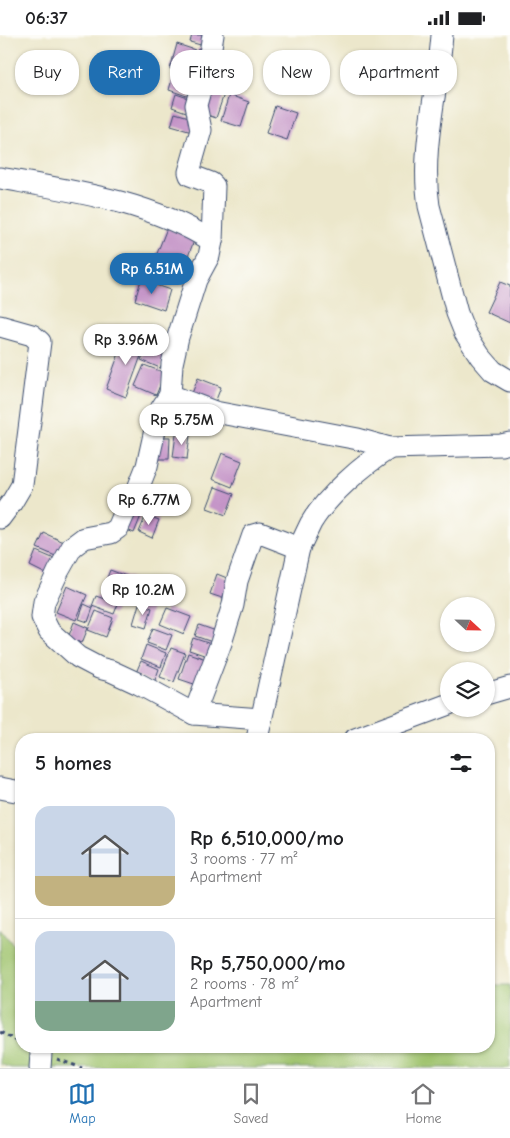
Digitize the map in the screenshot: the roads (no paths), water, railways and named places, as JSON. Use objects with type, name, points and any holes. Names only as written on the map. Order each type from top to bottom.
[{"type":"street","points":[[213,35],[209,59],[196,105],[196,113],[201,130],[189,172],[190,175],[214,186],[212,241],[209,256],[196,279],[178,337],[172,364],[170,395],[159,412],[146,466],[135,496],[118,528],[111,533],[84,538],[72,547],[44,602],[42,617],[49,631],[78,657],[99,669],[111,671],[140,684],[194,714],[259,729],[299,547],[312,522],[335,492],[374,458],[390,448]]},
{"type":"street","points":[[442,35],[426,165],[426,188],[429,206],[457,313],[465,333],[480,356],[493,371],[510,381]]},
{"type":"street","points":[[0,178],[105,197],[177,221],[212,241]]},
{"type":"street","points":[[0,327],[32,335],[40,342],[22,485],[0,518]]},
{"type":"street","points":[[170,395],[215,412],[358,439],[390,448],[501,445],[510,443]]},
{"type":"street","points":[[194,714],[234,605],[236,581],[254,535],[260,533],[299,547]]},
{"type":"street","points":[[495,691],[510,687]]},
{"type":"street","points":[[371,733],[440,707]]},
{"type":"street","points":[[0,788],[15,792]]}]
